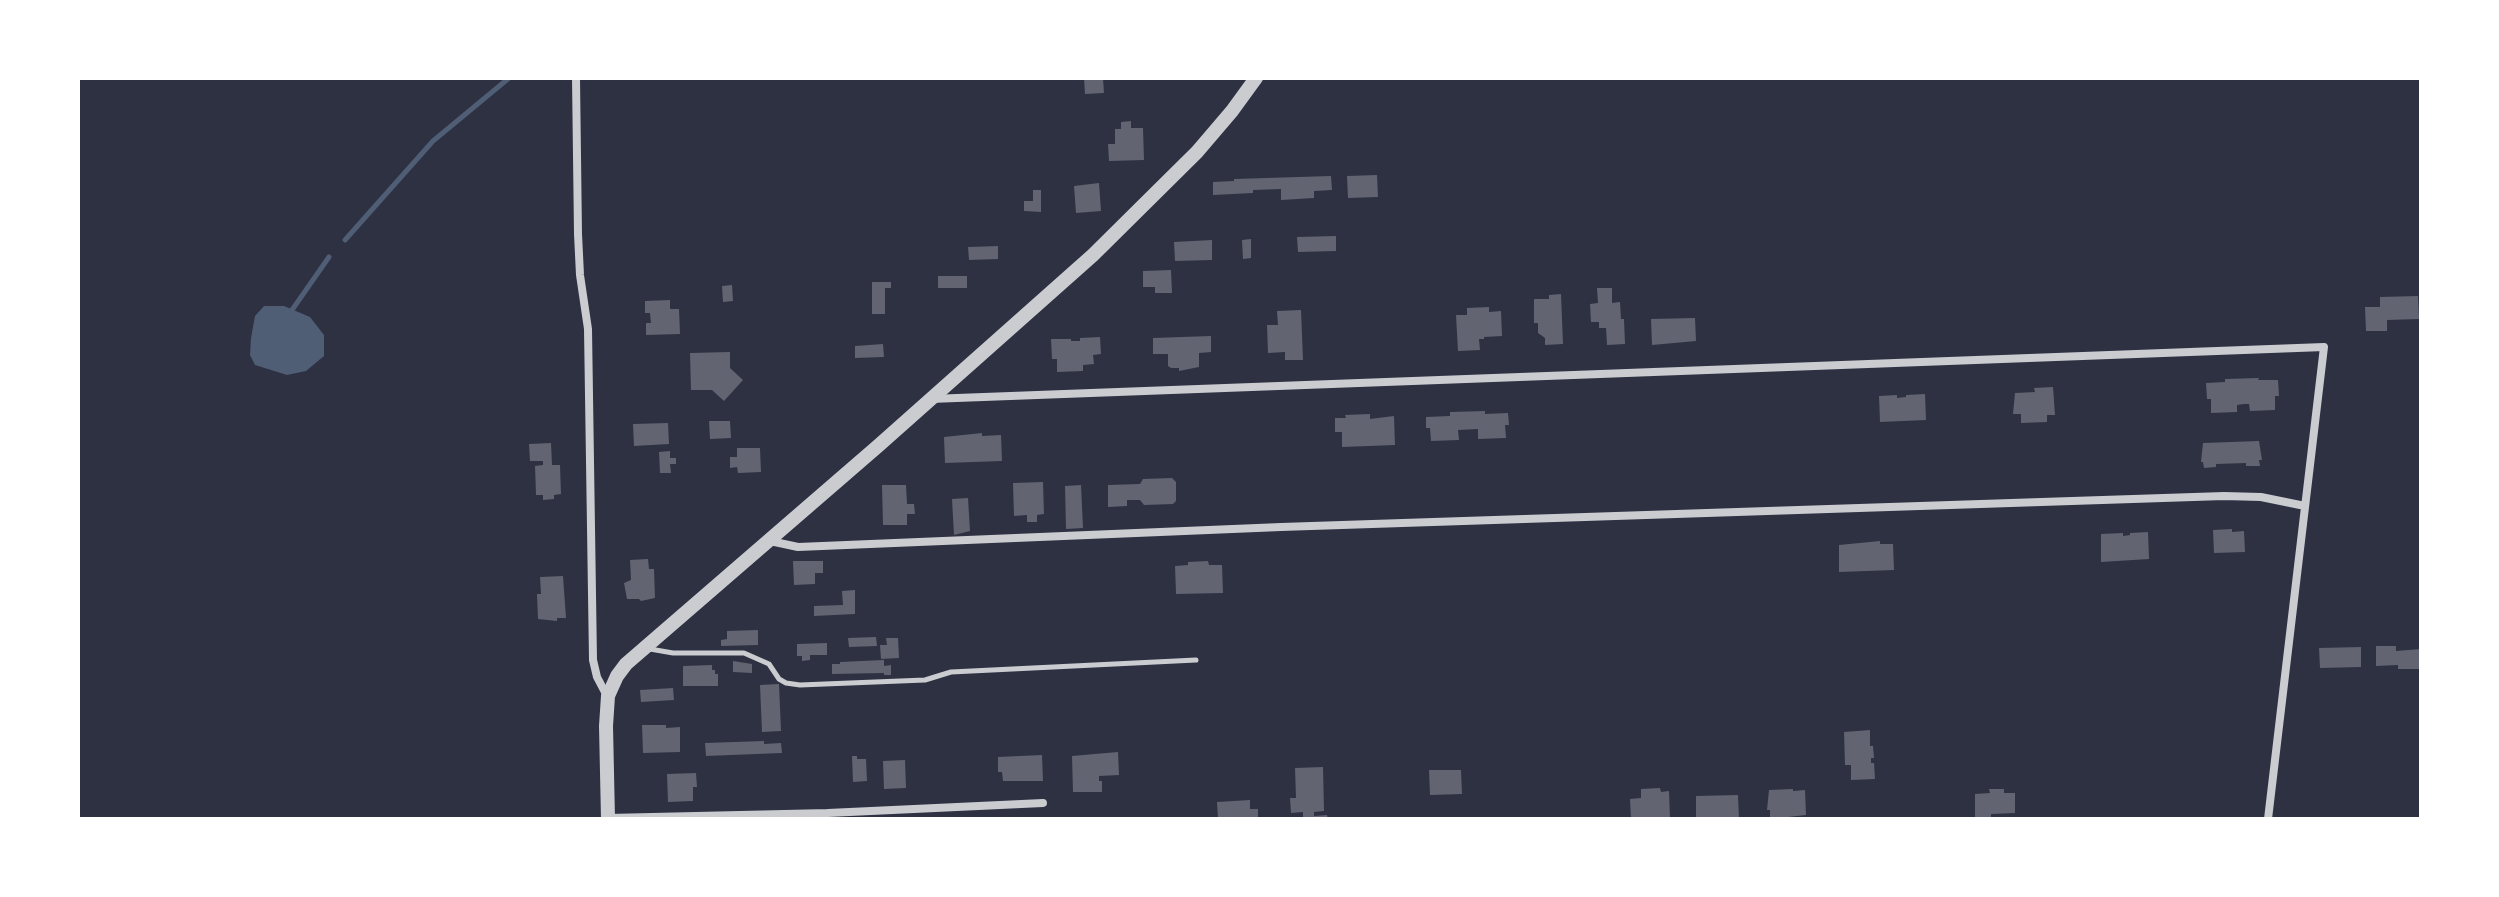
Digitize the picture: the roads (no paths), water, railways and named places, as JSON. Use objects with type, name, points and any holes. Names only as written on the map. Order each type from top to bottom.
[{"type":"street","points":[[576,78],[578,234],[588,329],[593,660],[597,677],[608,696]]},
{"type":"street","points":[[1043,803],[828,816],[608,819],[608,696],[626,664],[1126,224],[1197,152],[1256,78]]},
{"type":"street","points":[[930,399],[2324,347],[2268,819]]},
{"type":"street","points":[[769,541],[798,547],[1281,527],[2224,496],[2261,497],[2305,506]]},
{"type":"lane","points":[[645,649],[673,653],[744,653],[769,664],[779,679],[800,685],[925,680],[951,672],[1196,660]]},
{"type":"water","points":[[264,306],[284,306],[310,317],[324,335],[324,356],[306,371],[287,375],[255,365],[250,355],[251,338],[255,316]]},
{"type":"waterway","points":[[345,240],[433,141],[509,78]]},
{"type":"waterway","points":[[292,310],[329,257]]}]
